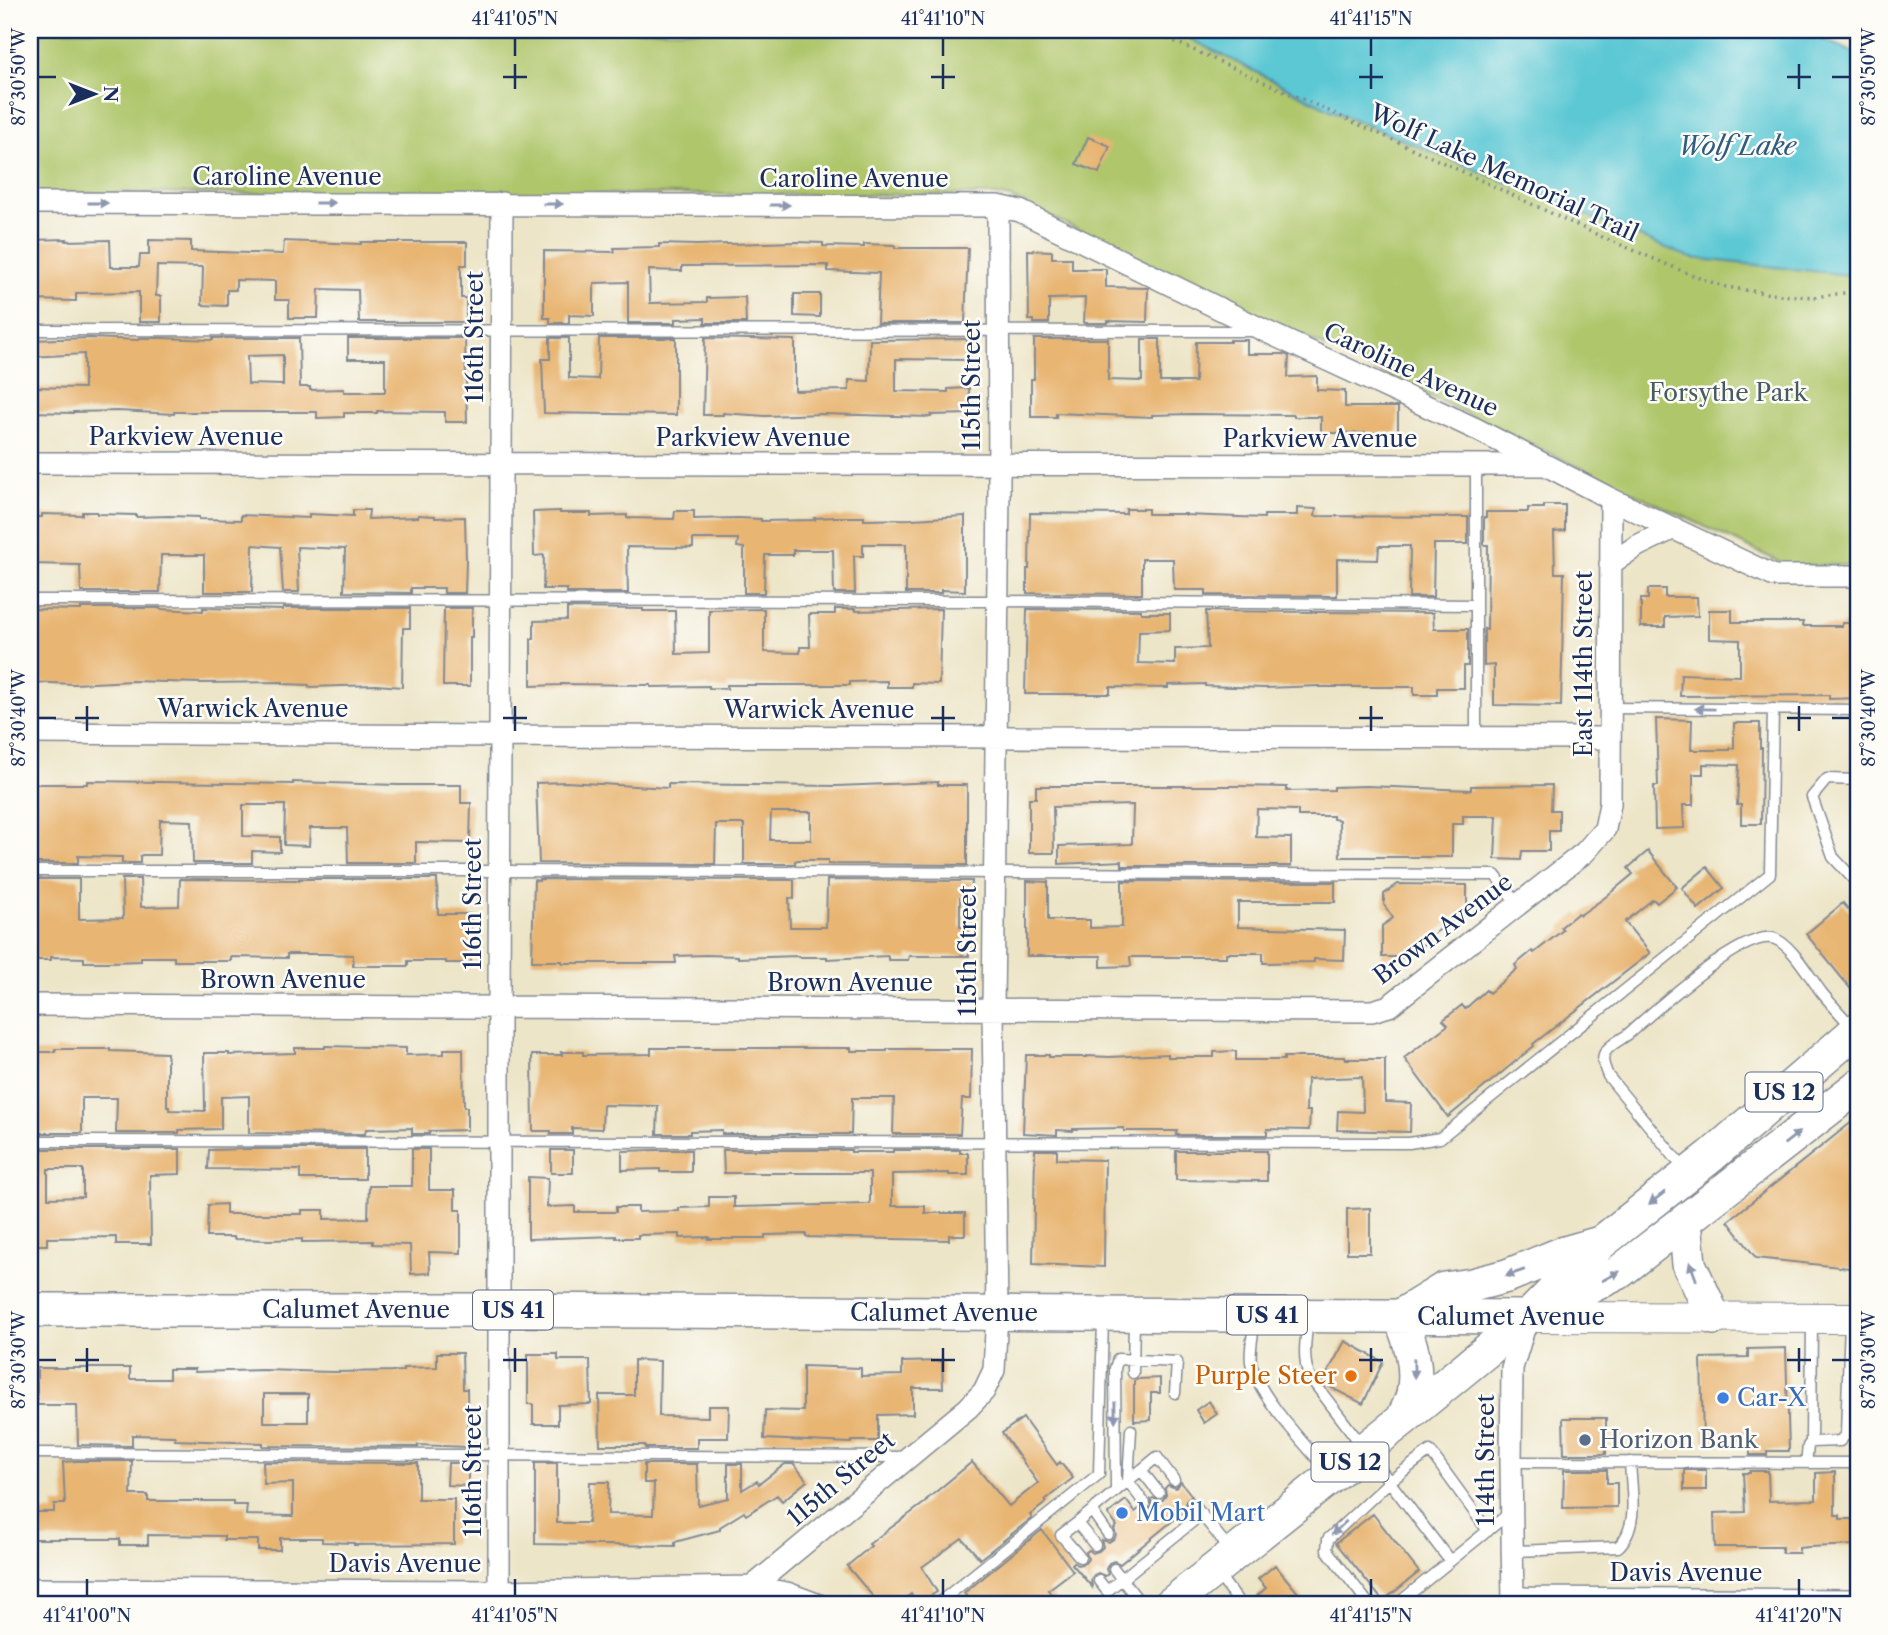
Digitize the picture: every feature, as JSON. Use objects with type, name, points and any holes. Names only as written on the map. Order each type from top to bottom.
[{"type":"main road","name":"US 12","points":[[1171,1605],[1528,1317],[1602,1242],[1688,1174],[1857,1030]]},
{"type":"main road","name":"US 12","points":[[1528,1317],[1618,1273],[1858,1086]]},
{"type":"main road","points":[[1685,1221],[1689,1264],[1714,1318]]},
{"type":"main road","points":[[1402,1420],[1413,1394],[1415,1362],[1400,1316],[1444,1290],[1507,1276],[1561,1254],[1602,1242]]},
{"type":"main road","name":"Calumet Avenue","points":[[30,1310],[499,1310],[1528,1317]]},
{"type":"street","name":"Caroline Avenue","points":[[30,203],[998,206],[1020,211],[1265,331],[1476,429],[1611,499]]},
{"type":"street","name":"116th Street","points":[[499,1598],[502,203]]},
{"type":"street","name":"115th Street","points":[[752,1587],[968,1408],[984,1391],[994,1370],[997,1313],[993,1010],[999,464],[998,206]]},
{"type":"street","points":[[1476,429],[1470,449],[1476,465]]},
{"type":"street","name":"Parkview Avenue","points":[[30,463],[1547,466]]},
{"type":"street","points":[[1611,499],[1774,576],[1858,576]]},
{"type":"street","name":"East 114th Street","points":[[1605,829],[1610,804],[1611,499]]},
{"type":"street","points":[[1610,564],[1637,546],[1674,528]]},
{"type":"street","name":"Warwick Avenue","points":[[30,733],[1609,738]]},
{"type":"street","name":"Brown Avenue","points":[[30,1004],[1372,1011],[1389,1006],[1402,997],[1585,852],[1605,829]]},
{"type":"street","name":"Calumet Avenue","points":[[1528,1317],[1854,1318]]},
{"type":"street","name":"114th Street","points":[[1513,1602],[1512,1368],[1528,1317]]},
{"type":"street","name":"Davis Avenue","points":[[30,1588],[499,1598],[752,1587],[787,1593],[819,1605]]},
{"type":"street","name":"Davis Avenue","points":[[1513,1602],[1858,1600]]},
{"type":"lane","points":[[30,330],[1265,331]]},
{"type":"lane","points":[[1476,465],[1476,737]]},
{"type":"lane","points":[[30,600],[998,601],[1476,605]]},
{"type":"lane","points":[[1609,708],[1858,710]]},
{"type":"lane","points":[[30,1141],[995,1144],[1409,1143],[1440,1138],[1770,874],[1773,709]]},
{"type":"lane","points":[[1858,780],[1826,779],[1812,797],[1833,857],[1858,884]]},
{"type":"lane","points":[[30,871],[1495,875],[1518,905]]},
{"type":"lane","points":[[1688,1174],[1608,1076],[1603,1063],[1604,1052],[1612,1045],[1679,990],[1734,950],[1760,938],[1774,938],[1784,944],[1807,970],[1821,992],[1857,1030]]},
{"type":"lane","points":[[1119,1314],[1133,1360],[1133,1373]]},
{"type":"lane","points":[[936,1605],[1099,1474],[1119,1314]]},
{"type":"lane","points":[[1256,1315],[1251,1364],[1259,1384],[1269,1400],[1332,1476]]},
{"type":"lane","points":[[1308,1315],[1304,1361],[1309,1376],[1450,1561]]},
{"type":"lane","points":[[1806,1463],[1811,1442],[1812,1318]]},
{"type":"lane","points":[[1811,1442],[1840,1441],[1846,1434],[1854,1318]]},
{"type":"lane","points":[[1116,1491],[1115,1368],[1118,1359],[1177,1362],[1175,1393]]},
{"type":"lane","points":[[1131,1430],[1128,1481],[1145,1504]]},
{"type":"lane","points":[[1374,1605],[1368,1602],[1327,1550],[1328,1539],[1389,1482],[1430,1451],[1488,1531]]},
{"type":"lane","points":[[30,1453],[909,1457]]},
{"type":"lane","points":[[1080,1558],[1061,1535],[1157,1457],[1174,1480]]},
{"type":"lane","points":[[1511,1462],[1858,1463]]},
{"type":"lane","points":[[1513,1550],[1618,1547],[1629,1531],[1632,1511],[1630,1462]]},
{"type":"lane","points":[[1141,1470],[1159,1493]]},
{"type":"lane","points":[[1193,1504],[1202,1514],[1241,1605]]},
{"type":"lane","points":[[1092,1511],[1108,1534]]},
{"type":"lane","points":[[1396,1605],[1512,1511]]},
{"type":"lane","points":[[1099,1581],[1107,1591],[1202,1514]]},
{"type":"lane","points":[[1178,1516],[1186,1527]]},
{"type":"lane","points":[[1077,1523],[1095,1545]]},
{"type":"lane","points":[[1164,1528],[1172,1539]]},
{"type":"lane","points":[[1128,1557],[1136,1567]]},
{"type":"lane","points":[[1114,1569],[1142,1605]]},
{"type":"path","name":"Wolf Lake Memorial Trail","points":[[1149,30],[1600,236],[1699,278],[1726,287],[1778,295],[1815,297],[1858,291]]},
{"type":"path","points":[[1852,292],[1856,301]]},
{"type":"green space","name":"Forsythe Park","points":[[30,30],[1173,30],[1333,111],[1849,275],[1858,274],[1858,565],[1788,566],[1011,198],[996,195],[30,193]]},
{"type":"water","name":"Wolf Lake","points":[[1173,30],[1800,30],[1858,54],[1858,274],[1691,258],[1333,111]]},
{"type":"building","points":[[1088,137],[1110,146],[1099,173],[1076,164]]},
{"type":"building","points":[[67,239],[66,241],[110,240],[111,267],[139,267],[140,255],[149,255],[149,240],[191,241],[191,251],[283,254],[284,241],[361,244],[467,242],[467,265],[461,265],[461,298],[466,298],[466,319],[465,322],[359,322],[358,290],[319,289],[318,318],[289,318],[289,300],[275,300],[275,281],[236,280],[236,290],[227,290],[227,306],[202,305],[203,267],[157,266],[156,296],[161,296],[161,322],[139,322],[139,292],[76,293],[76,301],[30,300],[30,240]]},
{"type":"building","points":[[823,243],[823,246],[864,247],[864,244],[895,245],[895,248],[968,248],[965,323],[877,323],[879,273],[828,271],[828,265],[682,266],[682,271],[649,270],[650,303],[707,302],[707,298],[745,297],[746,323],[705,323],[705,318],[676,319],[676,323],[628,323],[628,282],[594,283],[594,316],[569,315],[569,323],[550,323],[550,318],[544,318],[544,251],[615,252],[614,248],[659,247],[659,244]]},
{"type":"building","points":[[1028,250],[1052,251],[1052,258],[1072,258],[1072,269],[1106,269],[1106,287],[1148,288],[1147,322],[1084,323],[1085,298],[1049,299],[1049,323],[1034,323],[1034,320],[1029,320]]},
{"type":"building","points":[[794,294],[820,294],[820,317],[794,316]]},
{"type":"building","points":[[299,338],[300,387],[310,387],[310,390],[344,389],[344,392],[385,392],[385,359],[348,359],[348,338],[465,338],[467,422],[445,422],[445,412],[377,411],[344,413],[344,417],[317,418],[317,412],[30,412],[30,387],[84,388],[84,354],[30,357],[30,340]],"holes":[[[283,355],[283,385],[248,384],[247,356]]]},
{"type":"building","points":[[550,338],[569,338],[569,378],[598,379],[599,338],[676,338],[676,415],[544,413],[542,359],[550,359]]},
{"type":"building","points":[[705,338],[795,340],[795,391],[849,390],[849,380],[869,381],[870,340],[967,339],[967,360],[896,359],[896,391],[948,392],[948,389],[969,388],[969,414],[931,417],[822,414],[765,416],[723,413],[703,415]]},
{"type":"building","points":[[1034,339],[1108,339],[1108,380],[1142,381],[1142,339],[1160,339],[1160,382],[1195,382],[1196,342],[1247,340],[1247,354],[1289,356],[1288,377],[1317,376],[1317,390],[1345,391],[1345,407],[1398,407],[1398,433],[1321,433],[1321,417],[1294,415],[1190,414],[1152,417],[1056,413],[1056,417],[1031,417]]},
{"type":"building","points":[[1544,505],[1565,505],[1565,531],[1554,532],[1555,573],[1564,573],[1561,706],[1494,705],[1494,665],[1484,666],[1488,545],[1484,545],[1484,517],[1486,512],[1528,512],[1528,508],[1544,508]]},
{"type":"building","points":[[1297,508],[1316,509],[1315,516],[1468,517],[1468,544],[1434,544],[1433,597],[1409,597],[1410,546],[1379,546],[1378,560],[1337,559],[1337,596],[1206,595],[1206,590],[1174,590],[1173,559],[1142,559],[1142,594],[1027,593],[1030,513],[1126,514],[1126,509],[1148,509],[1148,514],[1264,518],[1264,515],[1297,515]]},
{"type":"building","points":[[353,510],[369,510],[368,519],[418,515],[435,518],[465,517],[465,593],[444,593],[444,588],[411,588],[411,593],[344,592],[345,549],[297,547],[299,592],[283,592],[280,547],[253,545],[252,592],[204,592],[204,555],[161,555],[160,592],[81,592],[80,565],[30,564],[30,517],[42,517],[42,514],[82,515],[82,512],[97,512],[136,517],[241,520],[241,515],[309,518],[309,514],[353,516]]},
{"type":"building","points":[[675,511],[694,511],[694,519],[738,518],[761,521],[838,517],[864,517],[864,520],[965,516],[965,591],[906,593],[906,544],[863,544],[863,556],[854,556],[855,593],[834,593],[833,550],[793,550],[793,555],[765,555],[764,593],[744,593],[744,548],[737,547],[738,539],[693,539],[693,548],[627,547],[628,593],[567,593],[567,589],[543,589],[544,555],[534,556],[533,512],[591,513],[591,516],[627,515],[627,518],[674,519]]},
{"type":"building","points":[[1648,589],[1665,589],[1665,597],[1697,597],[1698,616],[1665,617],[1665,627],[1641,627],[1641,599],[1648,599]]},
{"type":"building","points":[[203,608],[410,608],[410,628],[403,628],[402,687],[309,687],[283,682],[30,682],[30,609],[203,611]]},
{"type":"building","points":[[444,608],[472,608],[470,686],[443,686]]},
{"type":"building","points":[[567,608],[675,611],[676,654],[709,653],[709,610],[764,609],[764,652],[800,653],[800,647],[810,647],[809,614],[835,614],[835,609],[941,609],[939,684],[912,683],[912,687],[887,687],[887,681],[850,682],[850,685],[727,685],[727,689],[651,685],[531,686],[531,639],[534,639],[534,621],[567,620]]},
{"type":"building","points":[[1027,609],[1141,610],[1141,613],[1170,613],[1170,630],[1139,631],[1138,663],[1175,664],[1175,649],[1208,648],[1206,611],[1433,613],[1434,629],[1468,629],[1468,666],[1464,666],[1464,688],[1437,688],[1437,695],[1414,695],[1414,687],[1264,688],[1205,684],[1168,685],[1168,688],[1110,687],[1110,694],[1025,694]]},
{"type":"building","points":[[1709,610],[1732,610],[1732,622],[1803,622],[1802,626],[1842,626],[1842,623],[1858,623],[1858,698],[1829,699],[1829,695],[1680,696],[1681,674],[1740,676],[1740,640],[1709,639]]},
{"type":"building","points":[[1656,719],[1692,720],[1691,750],[1730,750],[1734,748],[1734,723],[1760,723],[1761,824],[1741,824],[1741,805],[1737,805],[1739,765],[1703,764],[1703,774],[1693,774],[1693,805],[1683,805],[1684,828],[1655,829],[1654,786],[1658,786]]},
{"type":"building","points":[[87,781],[461,785],[461,803],[471,803],[470,843],[416,842],[416,863],[348,863],[347,828],[310,828],[309,846],[284,845],[285,805],[243,805],[243,836],[280,837],[280,852],[252,851],[252,863],[193,863],[192,821],[160,820],[159,855],[142,855],[140,863],[122,863],[122,857],[78,856],[78,863],[33,863],[30,784],[87,784]]},
{"type":"building","points":[[566,782],[668,788],[668,784],[837,786],[938,782],[938,785],[967,785],[967,865],[828,864],[828,860],[798,860],[795,864],[744,864],[744,824],[716,824],[715,864],[539,863],[536,783]],"holes":[[[771,812],[811,812],[811,840],[770,840]]]},
{"type":"building","points":[[1552,785],[1551,810],[1559,810],[1559,831],[1549,831],[1549,851],[1522,851],[1521,860],[1495,859],[1497,816],[1463,816],[1463,824],[1452,824],[1452,857],[1340,857],[1339,820],[1333,819],[1333,816],[1298,816],[1298,810],[1257,809],[1256,837],[1291,838],[1291,866],[1122,866],[1122,861],[1059,864],[1059,846],[1132,844],[1133,805],[1053,807],[1054,853],[1029,853],[1029,798],[1036,798],[1036,786],[1287,787],[1287,791],[1366,786],[1471,790],[1471,786]]},
{"type":"building","points":[[1648,851],[1677,887],[1657,903],[1653,899],[1625,922],[1650,953],[1533,1044],[1534,1046],[1448,1117],[1404,1058],[1448,1025],[1443,1020],[1462,1005],[1465,1009],[1486,990],[1489,993],[1517,969],[1515,965],[1563,930],[1561,927],[1578,913],[1580,915],[1603,899],[1633,874],[1628,868]]},
{"type":"building","points":[[1707,867],[1724,888],[1698,909],[1682,888]]},
{"type":"building","points":[[30,879],[79,879],[79,919],[123,918],[122,879],[140,879],[141,907],[179,906],[180,879],[437,879],[438,914],[471,914],[471,963],[408,961],[408,966],[353,966],[353,955],[325,954],[287,954],[287,958],[231,957],[231,961],[174,961],[174,957],[141,957],[141,961],[110,962],[84,962],[84,958],[51,957],[51,960],[30,960]]},
{"type":"building","points":[[534,880],[794,880],[794,899],[789,898],[790,927],[826,927],[827,880],[972,881],[971,898],[960,898],[960,927],[969,927],[969,956],[909,956],[908,960],[888,960],[888,956],[827,959],[706,955],[675,956],[676,963],[532,961]]},
{"type":"building","points":[[1027,881],[1048,882],[1048,920],[1090,920],[1090,928],[1122,927],[1122,881],[1335,882],[1335,902],[1238,902],[1238,927],[1345,930],[1344,960],[1314,959],[1314,962],[1263,963],[1263,953],[1226,953],[1226,957],[1130,957],[1131,966],[1101,967],[1101,956],[1027,956]]},
{"type":"building","points":[[1398,884],[1467,885],[1467,910],[1406,957],[1382,957],[1382,926],[1393,918],[1384,905],[1384,894]]},
{"type":"building","points":[[1843,903],[1858,921],[1858,998],[1806,934]]},
{"type":"building","points":[[295,1048],[406,1048],[406,1055],[444,1054],[444,1049],[463,1049],[467,1130],[429,1131],[429,1134],[412,1134],[412,1128],[366,1129],[365,1134],[249,1133],[249,1096],[221,1097],[221,1129],[179,1130],[179,1133],[116,1133],[117,1098],[82,1098],[82,1133],[32,1133],[34,1088],[30,1088],[30,1052],[110,1049],[167,1053],[167,1107],[169,1110],[205,1111],[204,1053],[295,1053]]},
{"type":"building","points":[[651,1048],[851,1048],[851,1051],[972,1049],[971,1099],[962,1099],[960,1134],[893,1134],[894,1098],[852,1098],[851,1134],[722,1134],[722,1130],[657,1134],[658,1106],[603,1105],[602,1129],[572,1128],[572,1134],[533,1131],[532,1055],[562,1055],[561,1052],[583,1052],[583,1055],[651,1054]]},
{"type":"building","points":[[1236,1051],[1236,1060],[1284,1060],[1284,1057],[1385,1059],[1385,1102],[1411,1103],[1410,1132],[1337,1130],[1338,1111],[1363,1112],[1362,1077],[1307,1079],[1306,1111],[1310,1111],[1309,1130],[1267,1129],[1267,1135],[1176,1135],[1177,1131],[1124,1131],[1124,1128],[1057,1130],[1057,1135],[1023,1133],[1026,1055],[1110,1057],[1168,1054],[1168,1057],[1214,1057],[1214,1052]]},
{"type":"building","points":[[1858,1117],[1858,1269],[1756,1258],[1728,1221]]},
{"type":"building","points":[[30,1149],[180,1149],[180,1174],[150,1175],[151,1244],[116,1244],[116,1237],[47,1238],[47,1245],[30,1245]],"holes":[[[48,1169],[83,1169],[83,1197],[48,1198]]]},
{"type":"building","points":[[365,1149],[365,1179],[300,1179],[300,1170],[208,1169],[209,1150]]},
{"type":"building","points":[[412,1149],[429,1149],[429,1190],[455,1190],[455,1210],[461,1210],[461,1253],[429,1252],[430,1273],[411,1274],[410,1245],[373,1244],[373,1241],[302,1242],[302,1239],[207,1237],[208,1205],[226,1204],[226,1214],[302,1214],[302,1210],[324,1210],[324,1219],[368,1218],[369,1186],[412,1186]]},
{"type":"building","points":[[551,1150],[573,1150],[573,1173],[551,1173]]},
{"type":"building","points":[[691,1150],[691,1172],[660,1172],[660,1169],[622,1170],[622,1151]]},
{"type":"building","points":[[723,1150],[960,1150],[960,1153],[968,1153],[968,1175],[892,1174],[892,1206],[925,1206],[925,1213],[965,1213],[965,1235],[949,1235],[949,1240],[806,1237],[806,1234],[733,1239],[680,1238],[680,1234],[638,1235],[638,1238],[616,1236],[528,1239],[528,1177],[548,1178],[547,1207],[575,1206],[575,1212],[616,1212],[616,1207],[638,1207],[638,1212],[679,1211],[679,1208],[709,1207],[709,1197],[734,1197],[734,1207],[870,1204],[870,1173],[724,1173]]},
{"type":"building","points":[[1035,1150],[1057,1150],[1057,1159],[1105,1160],[1104,1267],[1033,1264]]},
{"type":"building","points":[[1176,1151],[1267,1151],[1267,1181],[1176,1180]]},
{"type":"building","points":[[1370,1208],[1370,1253],[1347,1253],[1347,1209]]},
{"type":"building","name":"Purple Steer","points":[[1345,1341],[1383,1362],[1363,1404],[1323,1381]]},
{"type":"building","points":[[1786,1348],[1789,1451],[1767,1451],[1767,1455],[1750,1455],[1750,1439],[1703,1440],[1701,1358],[1748,1357],[1748,1349]]},
{"type":"building","points":[[437,1353],[462,1353],[463,1389],[467,1389],[468,1447],[263,1446],[263,1443],[175,1440],[175,1436],[132,1435],[132,1446],[78,1445],[77,1405],[37,1405],[37,1368],[130,1368],[130,1379],[169,1379],[169,1369],[195,1369],[195,1372],[332,1372],[403,1371],[403,1368],[437,1367]],"holes":[[[264,1394],[308,1394],[308,1422],[264,1422]]]},
{"type":"building","points":[[528,1354],[558,1354],[558,1360],[590,1360],[591,1404],[558,1405],[558,1424],[533,1424],[533,1404],[528,1404]]},
{"type":"building","points":[[634,1360],[660,1361],[659,1416],[708,1417],[708,1406],[729,1406],[728,1438],[697,1438],[697,1448],[600,1445],[599,1395],[634,1395]]},
{"type":"building","points":[[942,1361],[943,1388],[913,1388],[913,1414],[878,1415],[878,1441],[851,1443],[764,1439],[765,1410],[803,1411],[803,1366],[861,1368],[861,1376],[902,1375],[902,1362]]},
{"type":"building","points":[[1160,1378],[1160,1393],[1151,1393],[1151,1420],[1134,1421],[1134,1381]]},
{"type":"building","points":[[1209,1401],[1217,1414],[1204,1423],[1196,1410]]},
{"type":"building","points":[[1023,1418],[1057,1465],[1060,1462],[1073,1478],[1045,1500],[1047,1502],[1030,1515],[1032,1518],[980,1559],[962,1538],[922,1567],[937,1592],[917,1604],[911,1594],[897,1605],[880,1605],[847,1566],[871,1546],[869,1544],[927,1501],[972,1462],[1009,1506],[1038,1483],[1002,1433]]},
{"type":"building","name":"Horizon Bank","points":[[1563,1418],[1606,1418],[1606,1454],[1564,1454]]},
{"type":"building","points":[[132,1461],[131,1495],[148,1495],[148,1501],[233,1501],[233,1505],[247,1505],[246,1515],[293,1516],[293,1483],[264,1484],[263,1462],[418,1463],[418,1499],[454,1499],[454,1544],[354,1545],[322,1542],[322,1538],[280,1538],[280,1550],[258,1550],[258,1540],[224,1540],[224,1536],[148,1535],[148,1545],[120,1545],[120,1539],[30,1539],[30,1512],[54,1512],[54,1504],[65,1504],[63,1462]]},
{"type":"building","points":[[448,1463],[468,1463],[468,1486],[447,1485]]},
{"type":"building","points":[[535,1463],[557,1463],[557,1523],[588,1523],[590,1482],[609,1482],[608,1514],[653,1515],[654,1483],[644,1483],[644,1464],[697,1464],[698,1505],[728,1498],[728,1464],[742,1464],[742,1490],[757,1481],[759,1484],[785,1464],[794,1464],[807,1481],[782,1501],[777,1495],[746,1515],[744,1512],[720,1527],[720,1530],[675,1542],[675,1546],[535,1544]]},
{"type":"building","points":[[1564,1470],[1607,1470],[1607,1483],[1617,1483],[1617,1507],[1563,1508]]},
{"type":"building","points":[[1684,1470],[1706,1470],[1706,1490],[1684,1490]]},
{"type":"building","points":[[1768,1471],[1769,1501],[1816,1500],[1816,1473],[1835,1472],[1835,1515],[1840,1515],[1840,1519],[1858,1519],[1858,1545],[1799,1548],[1799,1553],[1782,1553],[1782,1547],[1715,1547],[1714,1513],[1745,1512],[1743,1473]]},
{"type":"building","points":[[1181,1482],[1192,1496],[1186,1501],[1187,1509],[1120,1564],[1114,1561],[1109,1563],[1106,1569],[1108,1574],[1094,1575],[1091,1579],[1092,1587],[1072,1564],[1085,1563],[1088,1559],[1086,1552],[1099,1551],[1103,1547],[1101,1540],[1109,1542],[1115,1538],[1114,1529],[1117,1526],[1108,1514],[1126,1500],[1135,1512],[1139,1509],[1149,1511],[1152,1506],[1151,1499],[1163,1500],[1168,1485],[1176,1488]]},
{"type":"building","points":[[1373,1514],[1419,1572],[1383,1601],[1336,1543]]},
{"type":"building","points":[[1042,1530],[1073,1571],[1048,1590],[1060,1605],[973,1605],[964,1593]]},
{"type":"building","points":[[1275,1565],[1308,1605],[1264,1605],[1257,1596],[1266,1588],[1258,1579]]},
{"type":"place","name":"Purple Steer","points":[[1351,1376]]},
{"type":"place","name":"Car-X","points":[[1723,1398]]},
{"type":"place","name":"Horizon Bank","points":[[1585,1440]]},
{"type":"place","name":"Mobil Mart","points":[[1122,1513]]}]
